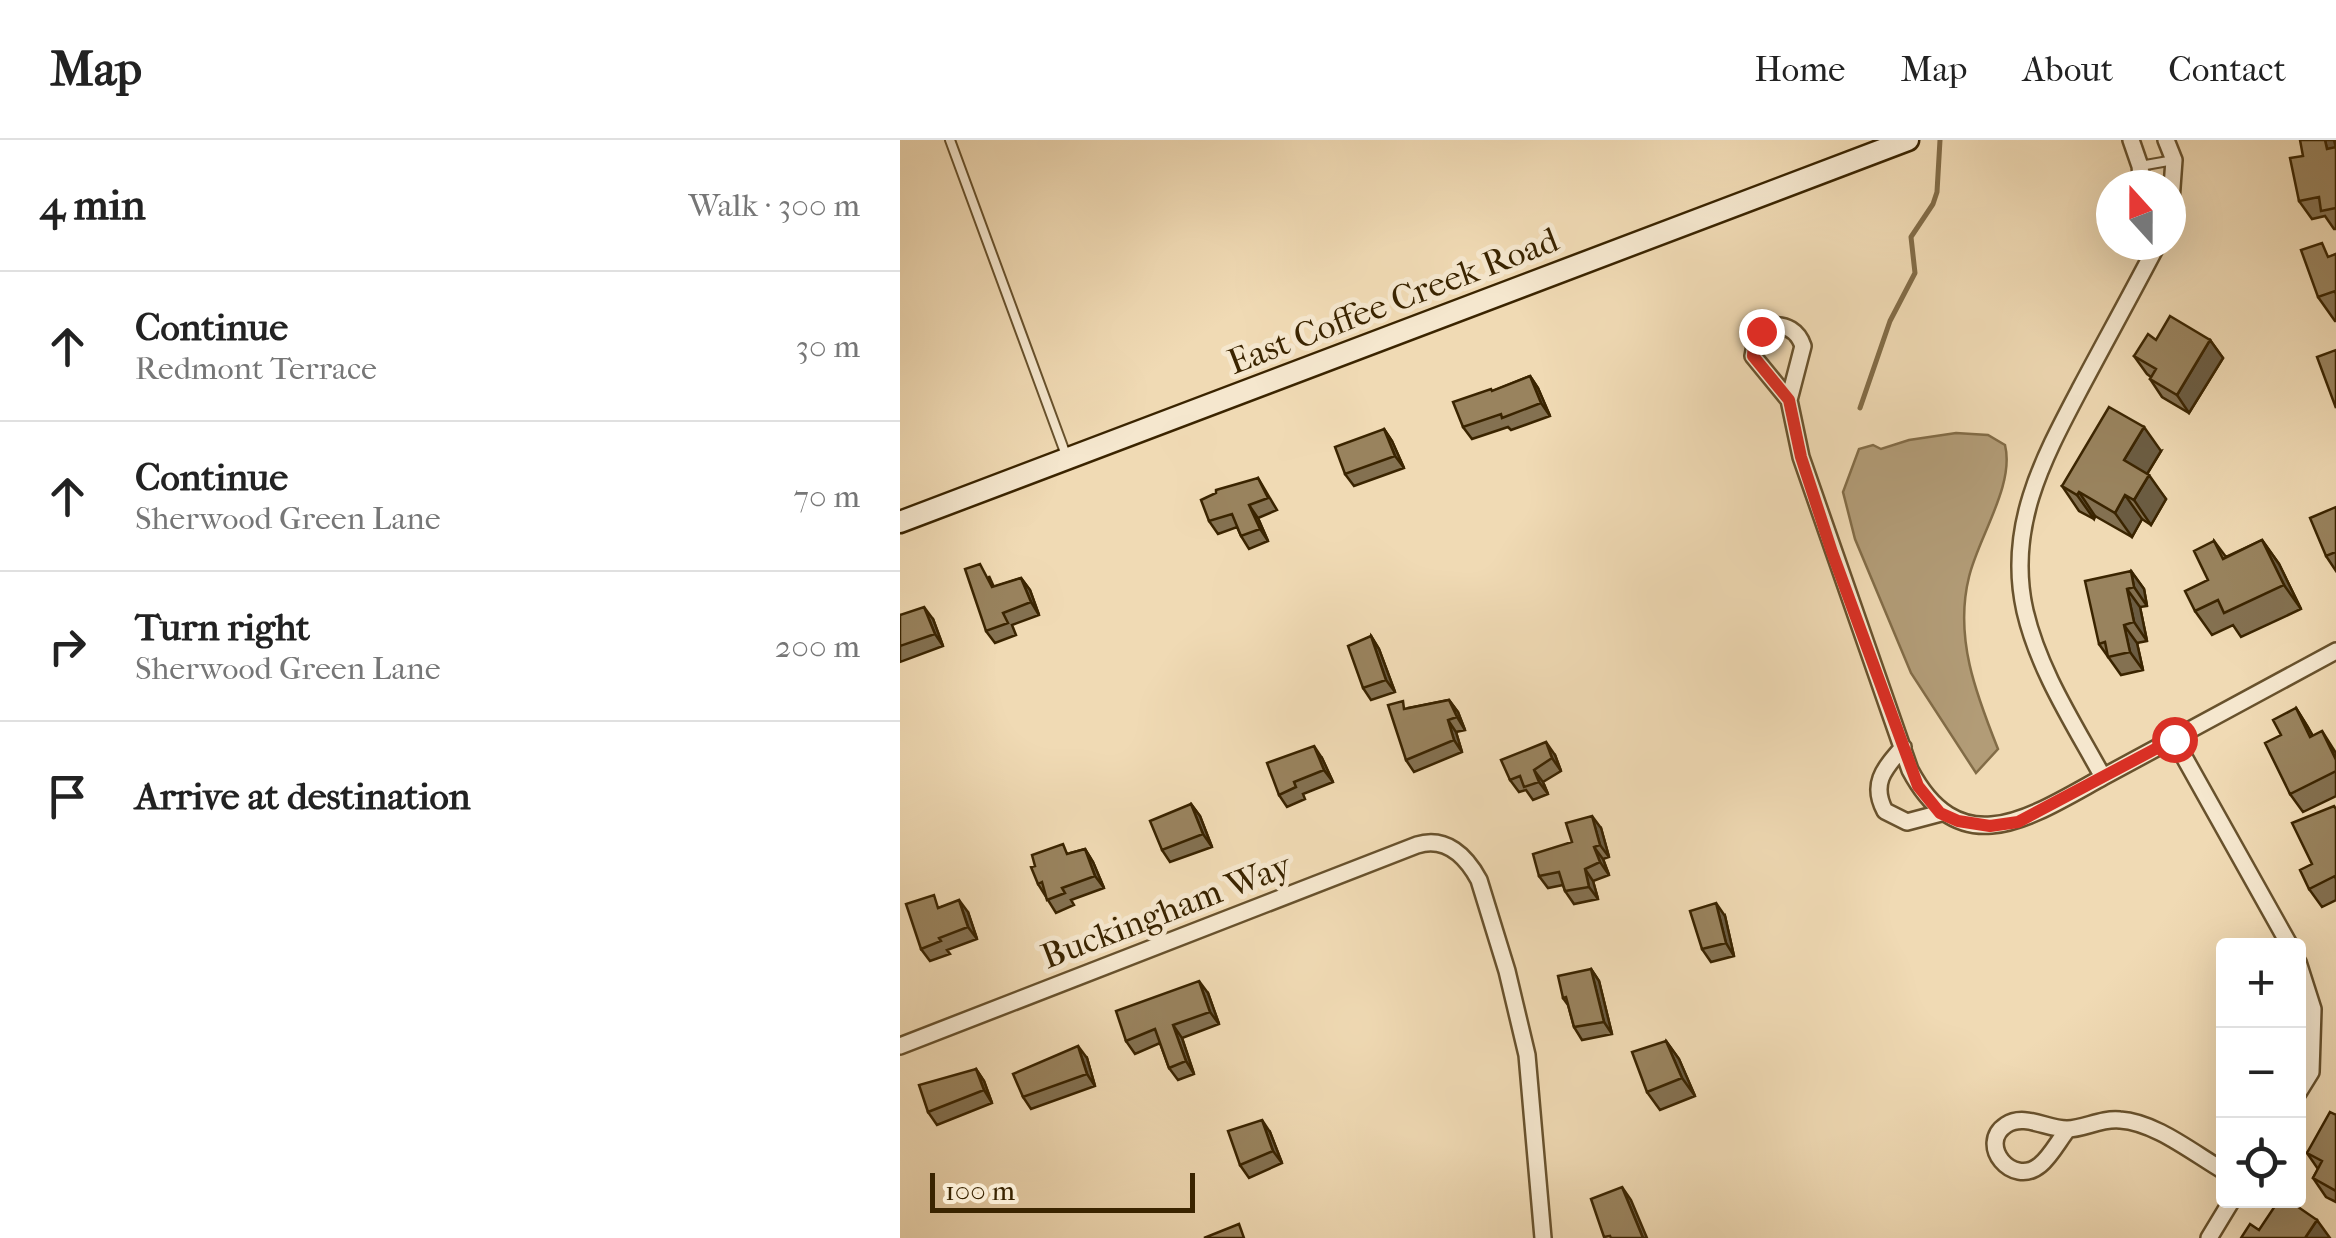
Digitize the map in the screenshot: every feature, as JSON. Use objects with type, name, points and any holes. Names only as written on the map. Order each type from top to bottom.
[{"type":"street","name":"East Coffee Creek Road","points":[[900,522],[1908,140]]},
{"type":"street","points":[[2131,140],[2140,170]]},
{"type":"street","points":[[2166,140],[2174,160],[2173,170]]},
{"type":"street","points":[[2146,260],[2146,265]]},
{"type":"street","points":[[2103,777],[2044,668],[2033,639],[2025,609],[2020,543],[2024,512],[2045,456],[2148,260]]},
{"type":"street","points":[[1789,400],[1753,356],[1757,335],[1770,326],[1790,329],[1801,338],[1803,346],[1789,400],[1801,457],[1918,786],[1940,813],[1973,825],[2004,825],[2034,815],[2336,652]]},
{"type":"street","points":[[2174,739],[2286,938]]},
{"type":"street","points":[[1903,747],[1879,778],[1878,789],[1886,811],[1906,822],[1940,813]]},
{"type":"street","name":"Buckingham Way","points":[[900,1046],[1416,845],[1454,849],[1468,861],[1478,880],[1527,1055],[1543,1238]]},
{"type":"street","points":[[2306,986],[2314,1009],[2311,1072],[2306,1080]]},
{"type":"street","points":[[2068,1129],[2044,1161],[2031,1170],[2018,1172],[2006,1167],[1996,1152],[2000,1131],[2012,1122],[2022,1120],[2068,1129],[2097,1120],[2123,1120],[2160,1134],[2216,1166]]},
{"type":"street","points":[[2209,1238],[2227,1208]]},
{"type":"lane","points":[[950,140],[1068,459]]},
{"type":"lane","points":[[2140,166],[2174,160]]},
{"type":"shaded area","points":[[1956,433],[1988,435],[2005,445],[2007,461],[1965,599],[1970,665],[1998,749],[1976,773],[1911,673],[1855,539],[1843,492],[1859,449],[1873,445],[1881,449]]},
{"type":"building","points":[[2300,140],[2325,140],[2327,149],[2336,147],[2336,208],[2321,211],[2319,197],[2299,201],[2290,158],[2303,156]]},
{"type":"building","points":[[2322,243],[2328,257],[2336,254],[2336,294],[2335,291],[2318,297],[2301,250]]},
{"type":"building","points":[[2170,316],[2210,340],[2177,395],[2150,379],[2156,369],[2134,356],[2148,334],[2156,340]]},
{"type":"building","points":[[2336,350],[2336,408],[2317,357]]},
{"type":"building","points":[[1530,376],[1541,403],[1463,427],[1453,402]]},
{"type":"building","points":[[2109,407],[2144,427],[2124,460],[2149,475],[2134,500],[2125,495],[2115,513],[2062,486]]},
{"type":"building","points":[[1384,429],[1395,456],[1345,474],[1335,447]]},
{"type":"building","points":[[1258,478],[1268,498],[1249,505],[1260,529],[1241,536],[1232,514],[1209,521],[1201,500],[1216,490]]},
{"type":"building","points":[[2336,507],[2336,552],[2326,556],[2310,518]]},
{"type":"building","points":[[2262,540],[2284,585],[2224,613],[2218,600],[2195,611],[2185,591],[2208,580],[2194,551],[2214,541],[2223,559]]},
{"type":"building","points":[[980,564],[992,587],[1021,578],[1031,602],[1003,613],[1008,623],[986,631],[965,569]]},
{"type":"building","points":[[2131,571],[2134,587],[2127,589],[2134,622],[2124,625],[2130,652],[2108,657],[2105,642],[2099,644],[2085,581]]},
{"type":"building","points":[[924,607],[935,634],[900,646],[900,615]]},
{"type":"building","points":[[1371,636],[1386,680],[1363,688],[1348,646]]},
{"type":"building","points":[[1449,700],[1457,717],[1448,720],[1454,740],[1406,760],[1388,705],[1403,701],[1404,709]]},
{"type":"building","points":[[2296,708],[2310,737],[2322,731],[2336,760],[2336,771],[2290,794],[2265,743],[2281,735],[2273,720]]},
{"type":"building","points":[[1546,742],[1552,758],[1534,770],[1539,782],[1524,787],[1520,776],[1510,780],[1501,760]]},
{"type":"building","points":[[1314,746],[1324,770],[1294,782],[1296,787],[1279,795],[1267,763]]},
{"type":"building","points":[[1191,804],[1203,834],[1162,850],[1150,821]]},
{"type":"building","points":[[2334,806],[2336,879],[2335,876],[2309,889],[2300,870],[2312,864],[2292,823]]},
{"type":"building","points":[[1592,816],[1600,845],[1594,847],[1600,862],[1585,869],[1589,887],[1565,891],[1559,872],[1539,876],[1533,854],[1572,842],[1566,823]]},
{"type":"building","points":[[1063,844],[1067,854],[1085,849],[1095,876],[1062,888],[1065,893],[1047,900],[1042,882],[1038,884],[1031,867],[1035,866],[1032,855]]},
{"type":"building","points":[[934,895],[938,908],[959,900],[968,927],[921,949],[906,904]]},
{"type":"building","points":[[1716,903],[1726,943],[1702,949],[1690,911]]},
{"type":"building","points":[[1591,969],[1604,1022],[1574,1027],[1558,976]]},
{"type":"building","points":[[1199,981],[1210,1012],[1173,1025],[1186,1061],[1169,1068],[1155,1029],[1126,1041],[1116,1011]]},
{"type":"building","points":[[1666,1041],[1682,1078],[1647,1092],[1632,1052]]},
{"type":"building","points":[[1078,1046],[1087,1074],[1023,1097],[1013,1074]]},
{"type":"building","points":[[976,1069],[984,1090],[928,1112],[919,1085]]},
{"type":"building","points":[[2330,1112],[2336,1115],[2336,1191],[2313,1178],[2322,1161],[2307,1153]]},
{"type":"building","points":[[1262,1120],[1273,1151],[1240,1165],[1228,1131]]},
{"type":"building","points":[[1622,1187],[1643,1238],[1604,1237],[1591,1199]]},
{"type":"building","points":[[2274,1208],[2300,1208],[2317,1220],[2305,1238],[2241,1238],[2250,1224],[2259,1230]]},
{"type":"building","points":[[1239,1224],[1244,1238],[1204,1238]]},
{"type":"waterway","points":[[1860,408],[1890,321],[1915,273],[1911,237],[1937,192],[1940,140]]},
{"type":"route","points":[[1761,331],[1754,340],[1753,356],[1789,400],[1801,457],[1832,552],[1910,770],[1940,813],[1973,825],[2018,822],[2174,739]]}]
